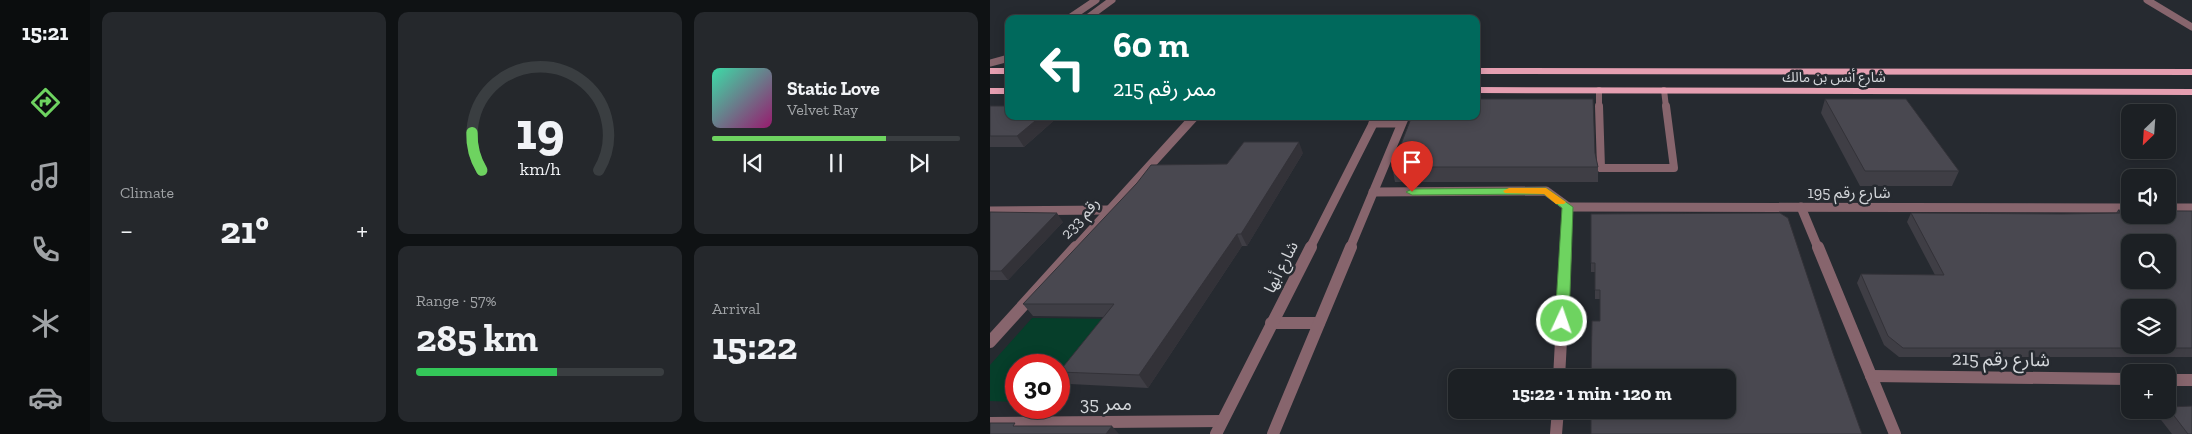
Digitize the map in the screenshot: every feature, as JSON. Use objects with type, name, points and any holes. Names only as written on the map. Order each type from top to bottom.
[{"type":"main road","points":[[990,71],[1005,71]]},
{"type":"main road","name":"شارع أنس بن مالك","points":[[1480,71],[2192,72]]},
{"type":"main road","name":"شارع أنس بن مالك","points":[[1480,90],[2192,92]]},
{"type":"main road","points":[[990,91],[1005,91]]},
{"type":"street","points":[[1074,15],[1096,0]]},
{"type":"street","points":[[1091,15],[1112,0]]},
{"type":"street","points":[[2147,0],[2192,27]]},
{"type":"street","points":[[990,63],[1005,59]]},
{"type":"street","name":"رقم 233","points":[[990,342],[1191,120]]},
{"type":"street","points":[[1273,434],[1403,120],[1375,120]]},
{"type":"street","name":"شارع أبها","points":[[1216,434],[1375,120]]},
{"type":"street","points":[[1373,192],[1546,191],[1568,207],[1559,369]]},
{"type":"street","name":"شارع رقم 195","points":[[1568,207],[2121,208]]},
{"type":"street","points":[[1801,207],[1895,434]]},
{"type":"street","points":[[2176,208],[2192,208]]},
{"type":"street","points":[[990,211],[1108,210]]},
{"type":"street","points":[[1271,323],[1320,322]]},
{"type":"street","name":"شارع رقم 215","points":[[1872,376],[2121,380]]},
{"type":"street","points":[[2176,380],[2192,380]]},
{"type":"street","points":[[1556,434],[1557,419]]},
{"type":"street","name":"ممر 35","points":[[990,423],[1222,421]]},
{"type":"lane","points":[[1599,90],[1601,168],[1674,168],[1664,90]]},
{"type":"green space","points":[[1032,318],[1119,319],[1070,385],[1070,354],[1005,354],[1005,402],[990,401],[990,365]]},
{"type":"building","points":[[1480,99],[1593,99],[1595,153],[1598,167],[1392,167],[1410,120],[1480,120]]},
{"type":"building","points":[[1825,99],[1906,99],[1959,171],[1865,171]]},
{"type":"building","points":[[990,106],[1005,106],[1005,120],[1036,120],[1017,136],[990,136]]},
{"type":"building","points":[[1244,142],[1299,142],[1241,234],[1237,234],[1139,375],[1070,372],[1070,358],[1114,304],[1023,304],[1137,183],[1151,165],[1227,164]]},
{"type":"building","points":[[2176,211],[2192,211],[2192,348],[2176,348],[2176,299],[2121,299],[2121,348],[1903,348],[1888,336],[1861,274],[1944,275],[1911,213],[2121,213],[2121,224],[2176,224]]},
{"type":"building","points":[[990,212],[1057,213],[1001,271],[990,271]]},
{"type":"building","points":[[1780,213],[1788,218],[1862,434],[1591,434],[1591,419],[1736,419],[1736,369],[1591,369],[1592,321],[1600,321],[1600,290],[1595,290],[1595,263],[1591,263],[1591,214]]},
{"type":"building","points":[[2192,406],[2192,434],[2188,434],[2176,418],[2176,407]]},
{"type":"building","points":[[990,423],[1015,423],[1013,426],[1112,426],[1106,434],[990,434]]},
{"type":"slow traffic","points":[[1509,191],[1546,191],[1560,202]]},
{"type":"route","points":[[1412,192],[1546,191],[1568,207],[1562,321]]}]
